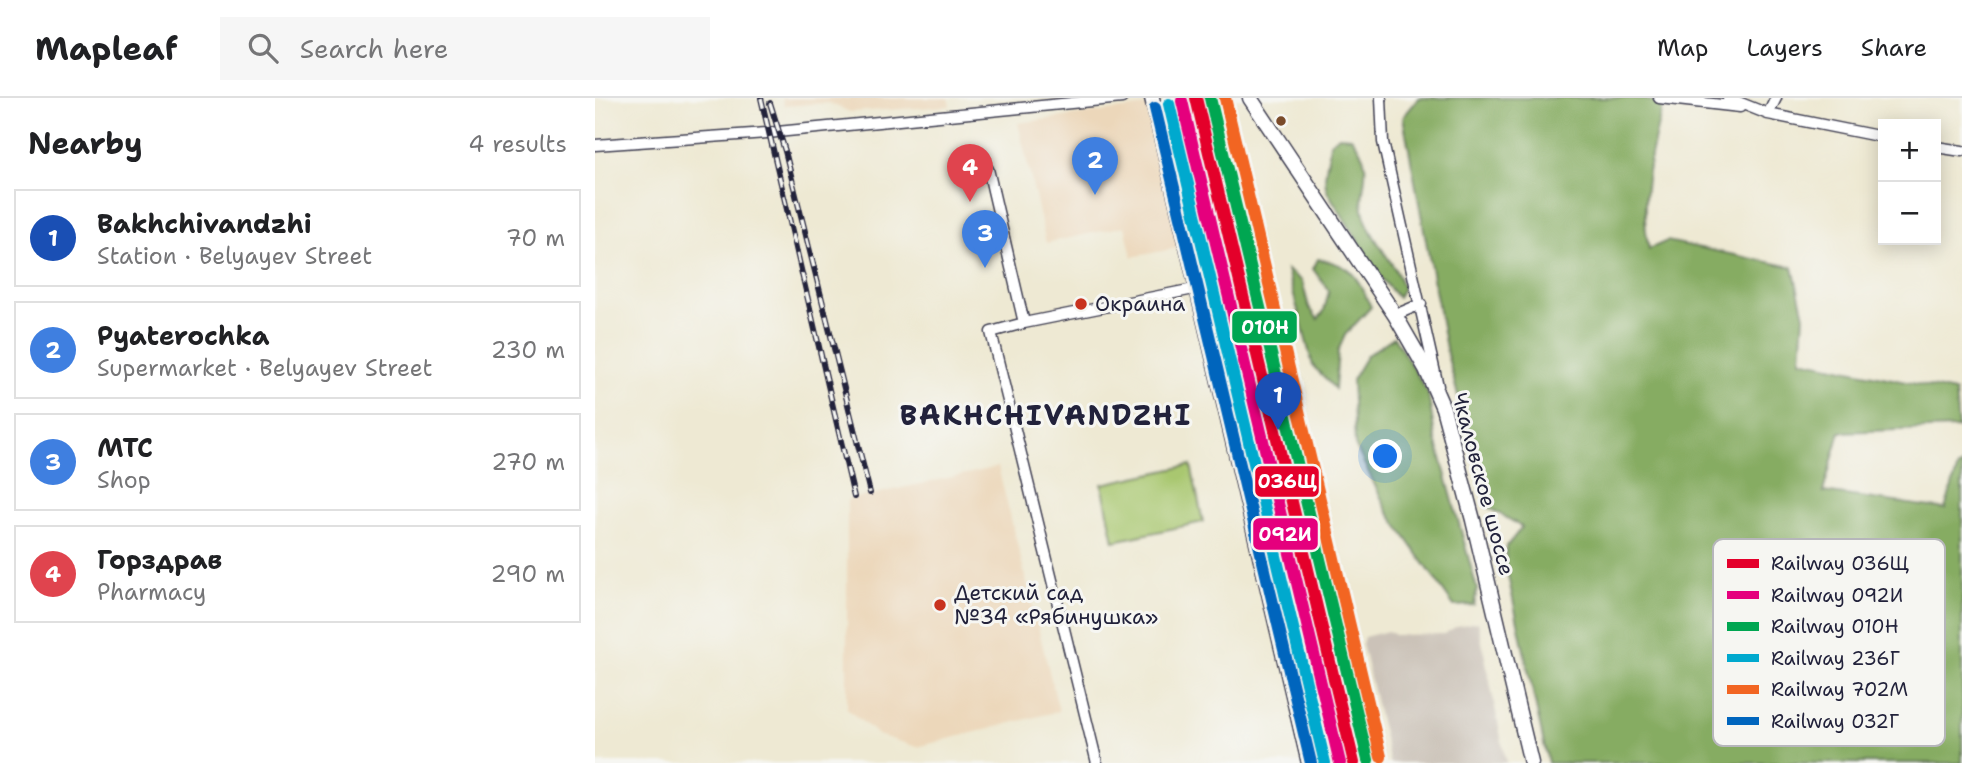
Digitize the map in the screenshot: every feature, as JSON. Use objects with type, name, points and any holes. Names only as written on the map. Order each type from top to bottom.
[{"type":"street","points":[[595,145],[767,133],[1122,98]]},
{"type":"street","points":[[1152,98],[1309,763]]},
{"type":"street","name":"Чкаловское шоссе","points":[[1250,98],[1395,315],[1426,369],[1443,408],[1476,532],[1531,763]]},
{"type":"street","points":[[1381,98],[1383,142],[1443,408]]},
{"type":"street","points":[[1659,98],[1753,108]]},
{"type":"street","points":[[1728,98],[1768,114],[1878,136]]},
{"type":"street","points":[[1768,114],[1776,98]]},
{"type":"street","points":[[1941,147],[1962,151]]},
{"type":"street","points":[[988,169],[1024,323]]},
{"type":"street","points":[[1097,763],[991,332],[1199,288]]},
{"type":"street","points":[[1395,315],[1421,304]]},
{"type":"shaded area","points":[[782,98],[948,98],[950,106],[850,112],[829,103],[784,106]]},
{"type":"shaded area","points":[[1189,98],[1210,98],[1247,226],[1288,400],[1300,406],[1311,451],[1306,479],[1346,648],[1342,671],[1364,763],[1349,763],[1326,671],[1310,657],[1262,457],[1252,446],[1245,415],[1249,399],[1209,233]]},
{"type":"shaded area","points":[[1154,105],[1188,246],[1132,257],[1125,226],[1046,243],[1018,123]]},
{"type":"shaded area","name":"Детский сад №34 «Рябинушка»","points":[[998,467],[1059,711],[917,747],[878,735],[847,709],[847,500]]},
{"type":"shaded area","points":[[1478,622],[1506,763],[1390,763],[1362,644],[1364,637],[1388,631],[1394,635],[1444,634],[1457,626]]},
{"type":"green space","points":[[1419,98],[1639,98],[1663,104],[1650,158],[1645,194],[1649,249],[1667,241],[1793,267],[1804,316],[1801,360],[1955,392],[1958,428],[1840,432],[1823,492],[1945,509],[1958,467],[1962,465],[1962,763],[1548,763],[1505,562],[1507,546],[1522,527],[1487,506],[1447,354],[1403,117]]},
{"type":"green space","points":[[1339,136],[1351,137],[1365,162],[1362,202],[1364,213],[1373,235],[1400,279],[1403,288],[1398,298],[1381,278],[1327,191],[1325,173],[1330,143]]},
{"type":"green space","points":[[1318,259],[1347,269],[1357,280],[1371,307],[1345,335],[1338,351],[1335,389],[1313,366],[1287,270],[1302,281],[1309,307],[1318,319],[1324,311],[1329,291],[1313,269]]},
{"type":"green space","points":[[1394,337],[1428,393],[1435,436],[1477,589],[1474,605],[1454,606],[1388,512],[1355,445],[1352,380],[1367,355]]},
{"type":"green space","points":[[1191,465],[1203,522],[1114,541],[1102,484]]},
{"type":"railway","points":[[761,98],[854,497]]},
{"type":"railway","points":[[770,103],[785,151],[870,493]]},
{"type":"rail line","name":"036Щ","points":[[1196,98],[1354,763]]},
{"type":"rail line","name":"010Н","points":[[1210,98],[1368,760]]},
{"type":"rail line","name":"702М","points":[[1225,98],[1381,757]]},
{"type":"rail line","name":"092И","points":[[1182,101],[1340,763]]},
{"type":"rail line","name":"236Г","points":[[1169,104],[1325,763]]},
{"type":"rail line","name":"032Г","points":[[1155,108],[1311,763]]},
{"type":"place","name":"Pyaterochka","points":[[1095,195]]},
{"type":"place","name":"Горздрав","points":[[970,202]]},
{"type":"place","name":"МТС","points":[[985,268]]},
{"type":"place","name":"Окраина","points":[[1081,304]]},
{"type":"place","name":"Bakhchivandzhi","points":[[1278,430]]},
{"type":"place","name":"Детский сад №34 «Рябинушка»","points":[[940,605]]},
{"type":"district","name":"BAKHCHIVANDZHI","points":[[1046,415]]}]
